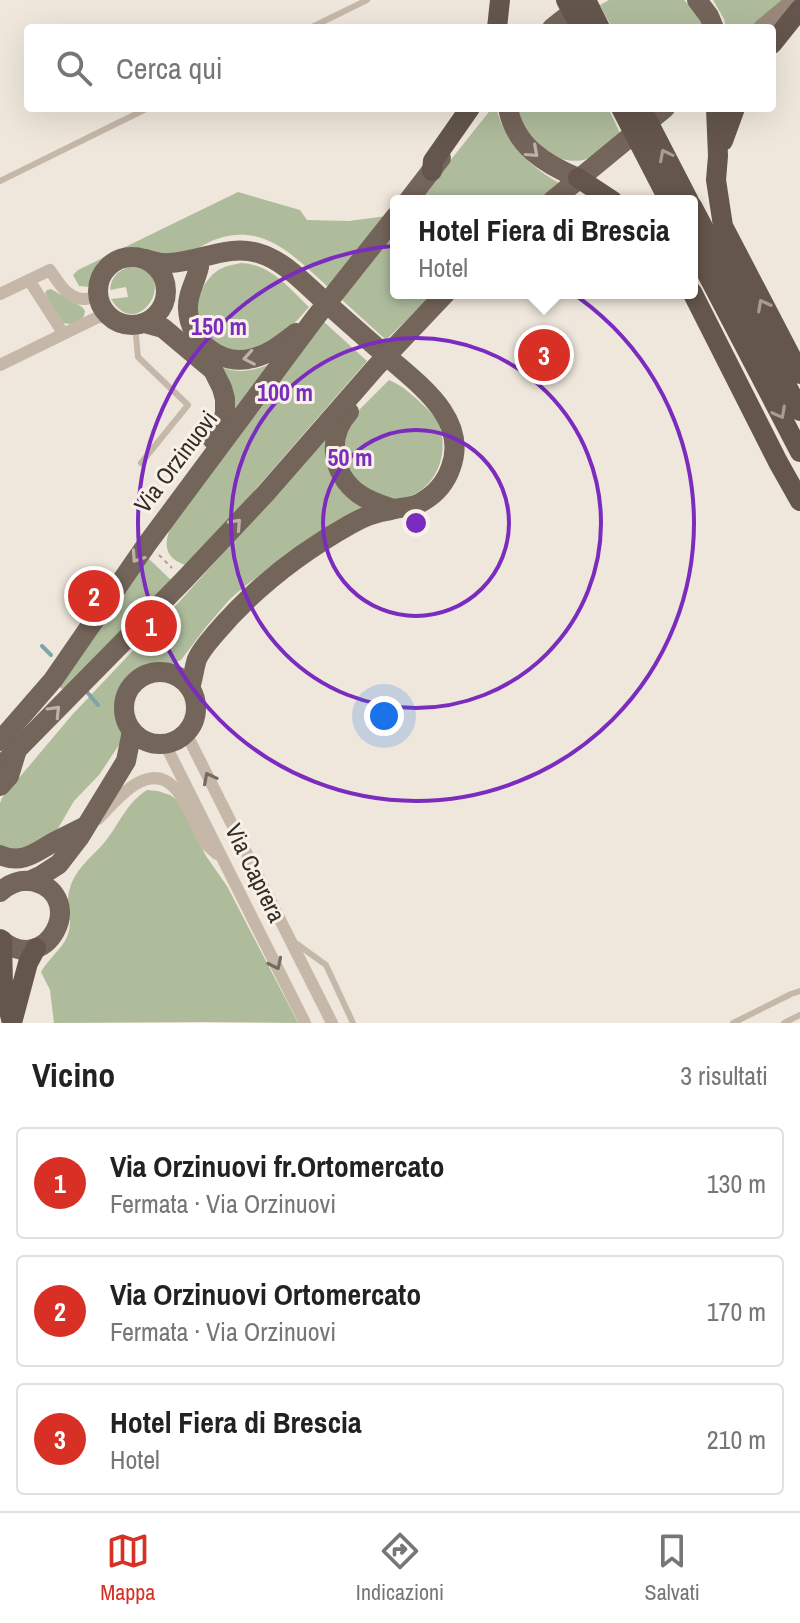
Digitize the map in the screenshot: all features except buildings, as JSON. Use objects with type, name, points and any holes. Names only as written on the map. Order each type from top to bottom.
[{"type":"highway","points":[[498,24],[501,0]]},
{"type":"highway","points":[[501,0],[504,24]]},
{"type":"highway","points":[[587,0],[598,24]]},
{"type":"highway","points":[[776,39],[800,9]]},
{"type":"highway","points":[[432,171],[433,161],[467,112]]},
{"type":"highway","points":[[623,112],[666,195]]},
{"type":"highway","points":[[656,112],[688,195]]},
{"type":"highway","points":[[716,112],[716,180],[723,226],[800,374]]},
{"type":"highway","points":[[718,156],[734,112]]},
{"type":"highway","points":[[578,178],[604,195]]},
{"type":"highway","points":[[698,217],[800,411]]},
{"type":"highway","points":[[698,257],[799,452]]},
{"type":"highway","points":[[696,299],[800,501]]},
{"type":"highway","points":[[1,940],[3,986],[12,1023]]},
{"type":"highway","points":[[12,1023],[28,963],[36,948]]},
{"type":"main road","points":[[566,18],[587,0]]},
{"type":"main road","points":[[697,0],[712,24]]},
{"type":"main road","points":[[767,24],[796,0]]},
{"type":"main road","points":[[413,195],[478,112]]},
{"type":"main road","points":[[509,112],[514,129],[523,142],[545,162],[578,178]]},
{"type":"main road","points":[[559,195],[623,143],[653,112]]},
{"type":"main road","name":"Via Orzinuovi","points":[[0,767],[9,745],[147,544],[316,317],[390,224]]},
{"type":"main road","points":[[140,324],[157,315],[165,298],[206,261],[223,252],[257,252],[283,266],[409,376],[441,407],[454,433],[453,462],[448,475],[432,495],[410,507],[373,514],[352,523],[310,550],[270,579],[231,615],[198,657],[170,674]]},
{"type":"main road","points":[[181,498],[190,471],[221,427],[225,413],[222,388],[213,370],[163,328],[122,323],[109,315],[98,294],[101,277],[112,263],[126,257],[165,264],[206,261]]},
{"type":"main road","points":[[145,259],[160,270],[165,280],[165,298],[180,327],[210,351],[225,358],[239,360],[263,355],[316,317]]},
{"type":"main road","points":[[200,342],[188,308],[189,295],[206,261]]},
{"type":"main road","name":"Via Orzinuovi","points":[[9,745],[184,580],[440,299]]},
{"type":"main road","points":[[375,368],[364,395],[342,419],[337,431],[335,456],[343,479],[351,487],[372,502],[394,509]]},
{"type":"main road","points":[[190,688],[198,657]]},
{"type":"main road","points":[[160,672],[170,674],[190,688],[196,708],[195,717],[186,733],[176,740],[159,743],[145,741],[132,731],[125,713],[125,702],[128,693],[141,678],[160,672]]},
{"type":"main road","points":[[11,883],[42,875],[59,864],[83,832],[126,761],[132,731]]},
{"type":"main road","points":[[126,761],[159,743]]},
{"type":"main road","points":[[0,777],[9,745]]},
{"type":"main road","points":[[0,786],[9,776],[9,745]]},
{"type":"main road","points":[[0,855],[16,859],[33,855],[50,844],[83,832]]},
{"type":"main road","points":[[55,898],[59,885],[59,864]]},
{"type":"main road","points":[[1,940],[18,949],[36,948],[45,943],[58,927],[60,918],[59,907],[49,890],[40,884],[11,883]]},
{"type":"street","points":[[0,294],[50,270],[60,285],[73,296],[85,299],[98,294]]},
{"type":"street","points":[[29,280],[63,333]]},
{"type":"street","points":[[0,365],[63,333],[109,315]]},
{"type":"street","name":"Via Caprera","points":[[186,733],[332,1023]]},
{"type":"street","name":"Via Caprera","points":[[159,743],[225,862],[305,1023]]},
{"type":"street","points":[[83,832],[135,784],[157,779],[179,791],[205,843],[225,862]]},
{"type":"lane","points":[[317,24],[352,3],[367,0]]},
{"type":"lane","points":[[0,181],[140,112]]},
{"type":"lane","points":[[140,324],[138,357],[188,405],[141,463]]},
{"type":"lane","name":"Via Caprera","points":[[289,938],[326,965],[353,1023]]},
{"type":"lane","points":[[733,1023],[800,991]]},
{"type":"lane","points":[[784,1023],[800,1015]]},
{"type":"path","points":[[147,544],[184,580]]},
{"type":"green space","points":[[609,0],[684,0],[697,13],[702,24],[610,24],[600,5]]},
{"type":"green space","points":[[713,0],[784,0],[756,24],[725,24]]},
{"type":"green space","points":[[489,112],[497,112],[512,143],[537,169],[559,183],[545,195],[423,195]]},
{"type":"green space","points":[[518,112],[610,112],[620,133],[591,157],[573,161],[546,151],[525,129]]},
{"type":"green space","points":[[238,192],[300,210],[307,220],[349,221],[386,216],[329,288],[279,246],[250,235],[234,235],[212,241],[177,257],[138,252],[118,255],[103,265],[89,287],[79,286],[73,275],[78,270]]},
{"type":"green space","points":[[390,237],[390,299],[428,299],[386,340],[341,299]]},
{"type":"green space","points":[[241,263],[270,272],[309,307],[278,342],[235,355],[201,331],[197,303],[210,277],[222,268]]},
{"type":"green space","points":[[129,267],[145,271],[153,279],[155,290],[144,310],[133,314],[122,311],[111,299],[128,297],[126,287],[110,290],[115,276]]},
{"type":"green space","points":[[51,289],[82,307],[85,311],[82,319],[72,324],[60,322],[45,293]]},
{"type":"green space","points":[[323,321],[367,361],[215,536],[185,565],[178,562],[167,549],[172,525]]},
{"type":"green space","points":[[213,364],[240,371],[268,365],[233,414]]},
{"type":"green space","points":[[389,380],[430,412],[439,425],[442,439],[439,466],[432,478],[424,488],[399,499],[368,493],[342,463],[347,422]]},
{"type":"green space","points":[[333,427],[328,445],[368,507],[322,530],[245,586],[230,599],[181,660],[145,671],[126,685],[118,705],[123,735],[121,742],[99,775],[74,801],[53,837],[40,849],[0,850],[2,798],[72,715],[180,601]]},
{"type":"green space","points":[[149,559],[171,580],[62,689],[58,685]]},
{"type":"green space","points":[[147,790],[170,795],[180,802],[206,856],[227,886],[298,1023],[54,1023],[50,990],[41,972],[67,937],[70,923],[68,894],[73,881],[128,808]]},
{"type":"waterway","points":[[42,646],[51,655]]},
{"type":"waterway","points":[[87,692],[98,705]]},
{"type":"place","name":"Hotel Fiera di Brescia","points":[[544,355]]},
{"type":"place","name":"Via Orzinuovi Ortomercato","points":[[94,596]]},
{"type":"place","name":"Via Orzinuovi fr.Ortomercato","points":[[151,626]]}]
